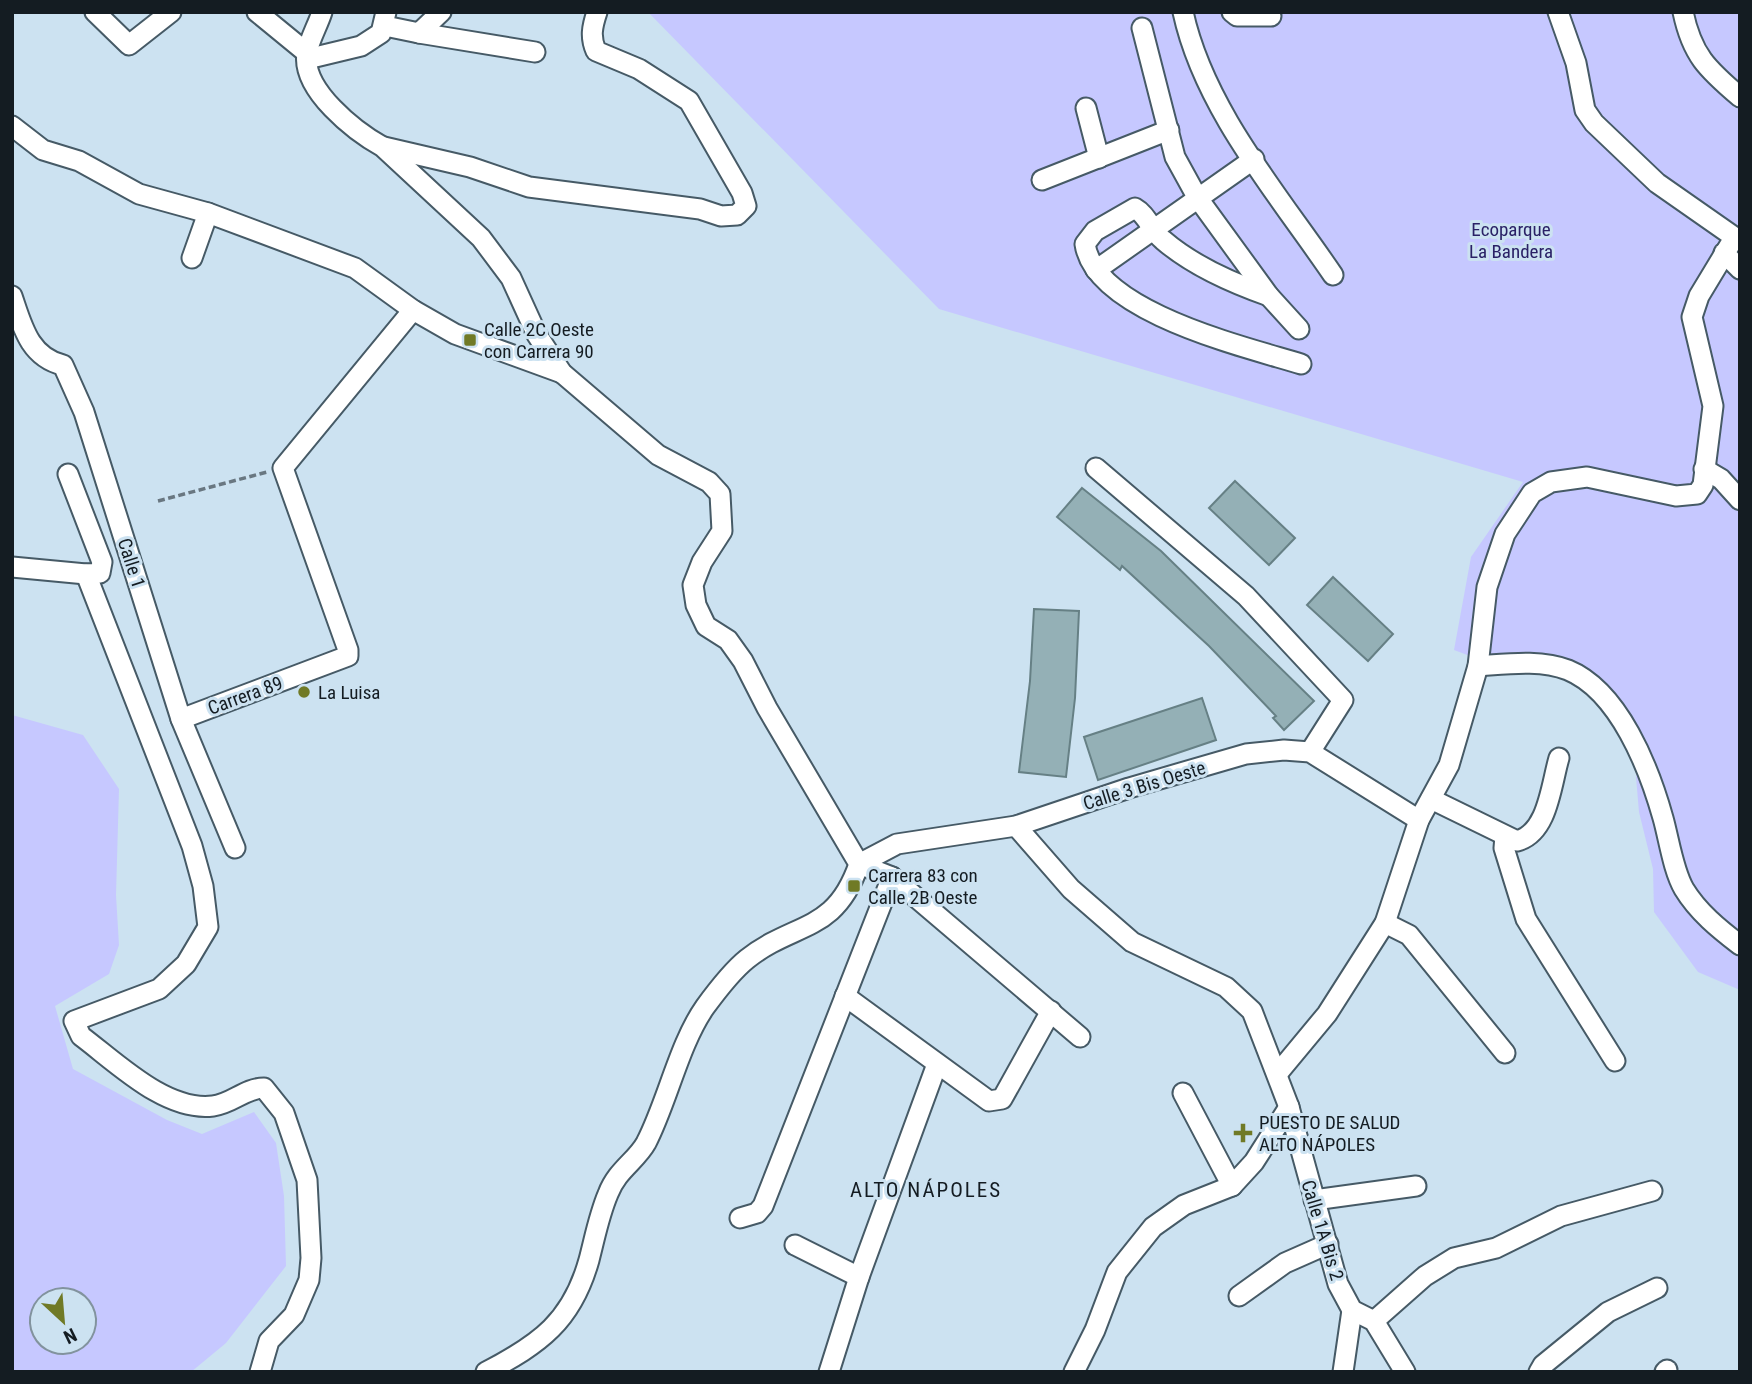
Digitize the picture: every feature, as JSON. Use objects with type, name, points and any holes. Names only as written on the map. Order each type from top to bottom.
[{"type":"street","points":[[95,12],[129,45],[171,12]]},
{"type":"street","points":[[307,56],[322,12]]},
{"type":"street","points":[[419,33],[441,12]]},
{"type":"street","points":[[383,147],[470,167],[529,187],[650,201],[700,209],[721,216],[737,215],[746,206],[742,192],[690,101],[639,69],[596,51],[592,41],[592,27],[597,12]]},
{"type":"street","points":[[1183,12],[1190,42],[1223,116],[1333,275]]},
{"type":"street","points":[[1232,12],[1237,16],[1271,16]]},
{"type":"street","points":[[1558,12],[1576,63],[1586,110],[1594,123],[1657,183],[1733,244],[1740,269]]},
{"type":"street","points":[[1683,12],[1689,43],[1715,76],[1740,97]]},
{"type":"street","points":[[268,17],[307,56],[322,98],[368,139],[383,147],[481,238],[511,278],[537,335],[562,373],[659,455],[709,482],[720,494],[722,531],[702,562],[693,585],[696,605],[706,626],[728,640],[743,661],[767,708],[859,864],[892,877],[1080,1037]]},
{"type":"street","points":[[307,56],[361,46],[381,33],[386,19],[419,33],[535,52]]},
{"type":"street","points":[[1142,28],[1175,157],[1197,197],[1269,296],[1299,329]]},
{"type":"street","points":[[1086,108],[1099,158]]},
{"type":"street","points":[[12,126],[43,150],[79,160],[139,194],[208,213],[355,268],[413,310],[462,337],[562,373]]},
{"type":"street","points":[[1042,180],[1169,130]]},
{"type":"street","points":[[1096,270],[1254,159]]},
{"type":"street","points":[[1269,296],[1180,256],[1152,232],[1135,208],[1094,232],[1085,244],[1086,253],[1096,270],[1141,306],[1168,322],[1301,364]]},
{"type":"street","points":[[192,258],[208,213]]},
{"type":"street","points":[[1278,1073],[1327,1014],[1385,923],[1419,820],[1450,765],[1478,666],[1488,587],[1504,534],[1532,493],[1551,482],[1587,477],[1676,496],[1697,494],[1703,485],[1713,407],[1692,317],[1699,296],[1733,244]]},
{"type":"street","name":"Calle 1","points":[[12,296],[20,341],[51,362],[63,365],[72,383],[181,719],[235,848]]},
{"type":"street","points":[[283,468],[413,310]]},
{"type":"street","name":"Carrera 89","points":[[181,719],[348,656],[348,649],[283,468]]},
{"type":"street","points":[[1096,468],[1246,596],[1343,700],[1310,752],[1419,820]]},
{"type":"street","points":[[1704,469],[1721,479],[1740,500]]},
{"type":"street","points":[[12,567],[86,575],[100,573],[102,562],[68,474]]},
{"type":"street","points":[[86,575],[192,846],[203,886],[208,927],[186,964],[159,989],[74,1021],[81,1036],[169,1100],[195,1107],[216,1106],[252,1088],[264,1088],[284,1113],[307,1180],[311,1258],[309,1280],[294,1315],[270,1341],[260,1372]]},
{"type":"street","points":[[1478,666],[1524,663],[1566,669],[1586,681],[1608,701],[1635,744],[1655,788],[1683,888],[1712,924],[1740,945]]},
{"type":"street","name":"Calle 3 Bis Oeste","points":[[859,864],[897,844],[1016,826],[1129,788],[1246,754],[1284,750],[1310,752]]},
{"type":"street","points":[[1431,799],[1505,836],[1517,841],[1527,839],[1539,828],[1559,758]]},
{"type":"street","name":"Calle 1A Bis 2","points":[[1016,826],[1071,889],[1132,942],[1226,987],[1252,1011],[1289,1107],[1338,1284],[1352,1310]]},
{"type":"street","points":[[1505,836],[1504,848],[1527,919],[1615,1061]]},
{"type":"street","points":[[486,1372],[531,1348],[554,1328],[570,1307],[579,1290],[601,1211],[612,1183],[645,1146],[704,1008],[745,960],[821,920],[841,902],[859,864]]},
{"type":"street","points":[[740,1218],[757,1213],[763,1206],[892,877]]},
{"type":"street","points":[[1385,923],[1409,935],[1505,1053]]},
{"type":"street","points":[[845,996],[989,1101],[995,1102],[1002,1098],[1051,1011]]},
{"type":"street","points":[[829,1372],[859,1277],[937,1063]]},
{"type":"street","points":[[1184,1093],[1232,1186]]},
{"type":"street","points":[[1074,1372],[1095,1330],[1117,1272],[1153,1227],[1184,1205],[1232,1186],[1254,1162],[1289,1107]]},
{"type":"street","points":[[1314,1200],[1416,1186]]},
{"type":"street","points":[[1374,1321],[1425,1276],[1454,1258],[1496,1248],[1561,1216],[1652,1191]]},
{"type":"street","points":[[1239,1296],[1285,1263],[1328,1244]]},
{"type":"street","points":[[795,1245],[859,1277]]},
{"type":"street","points":[[1539,1372],[1542,1365],[1608,1312],[1657,1288]]},
{"type":"street","points":[[1343,1372],[1352,1310],[1374,1321],[1405,1372]]},
{"type":"path","points":[[158,501],[283,468]]},
{"type":"green space","name":"Ecoparque La Bandera","points":[[648,12],[1740,12],[1740,990],[1698,972],[1654,912],[1653,869],[1639,812],[1636,777],[1639,765],[1612,706],[1580,681],[1533,662],[1494,665],[1454,650],[1471,557],[1523,482],[939,309]]},
{"type":"green space","points":[[12,715],[83,735],[119,789],[116,895],[119,945],[109,974],[55,1006],[73,1069],[167,1120],[202,1134],[254,1112],[276,1143],[284,1196],[286,1266],[226,1343],[191,1372],[12,1372]]},
{"type":"building","points":[[1235,481],[1295,538],[1269,565],[1209,508]]},
{"type":"building","points":[[1082,488],[1161,551],[1314,701],[1284,730],[1273,718],[1276,716],[1209,646],[1122,566],[1120,570],[1057,517]]},
{"type":"building","points":[[1333,577],[1393,634],[1368,661],[1307,605]]},
{"type":"building","points":[[1034,609],[1079,611],[1075,698],[1066,777],[1019,772],[1030,681]]},
{"type":"building","points":[[1202,698],[1216,740],[1098,780],[1084,737]]},
{"type":"place","name":"Calle 2C Oeste con Carrera 90","points":[[470,340]]},
{"type":"place","name":"La Luisa","points":[[304,692]]},
{"type":"place","name":"Carrera 83 con Calle 2B Oeste","points":[[854,886]]},
{"type":"place","name":"PUESTO DE SALUD ALTO NÁPOLES","points":[[1243,1133]]},
{"type":"district","name":"ALTO NÁPOLES","points":[[926,1190]]}]
